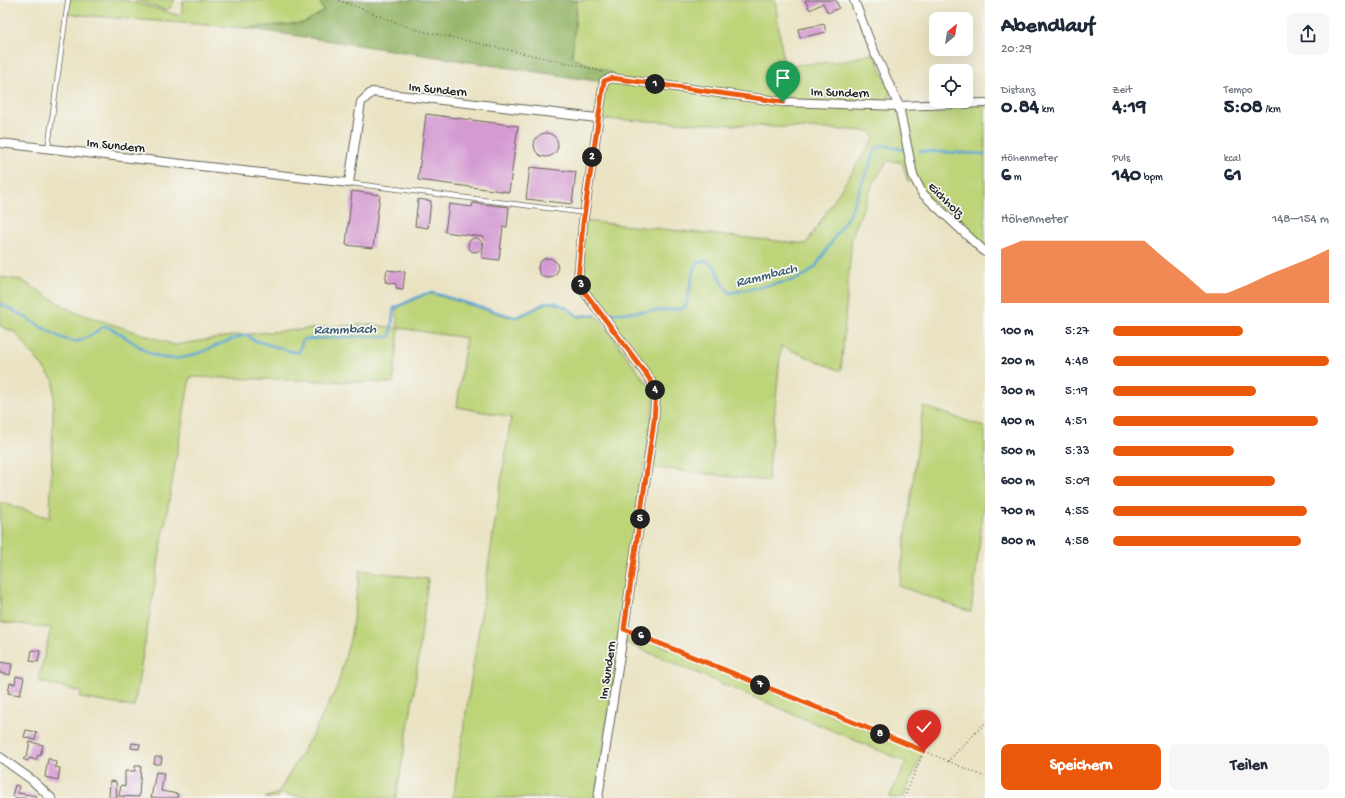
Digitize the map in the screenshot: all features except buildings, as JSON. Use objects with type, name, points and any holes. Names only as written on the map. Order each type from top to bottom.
[{"type":"street","name":"Im Sundern","points":[[854,0],[872,47],[899,106]]},
{"type":"street","name":"Im Sundern","points":[[598,798],[654,421],[656,390],[647,375],[583,290],[578,280],[584,213],[597,118],[604,81],[610,79],[783,102],[899,106],[985,103]]},
{"type":"street","name":"Im Sundern","points":[[0,142],[48,149],[349,182],[361,102],[372,92],[597,118]]},
{"type":"street","name":"Eichholz","points":[[899,106],[913,175],[922,193],[985,252]]},
{"type":"street","points":[[0,757],[32,780],[51,798]]},
{"type":"lane","points":[[48,149],[68,0]]},
{"type":"lane","name":"Im Sundern","points":[[349,182],[584,213]]},
{"type":"path","points":[[339,0],[414,29],[581,66],[602,72],[610,79]]},
{"type":"path","points":[[624,629],[985,776]]},
{"type":"path","points":[[948,761],[985,723]]},
{"type":"path","points":[[904,798],[924,751]]},
{"type":"green space","points":[[69,0],[125,0],[181,16],[183,0],[319,0],[324,11],[304,23],[245,28],[67,14]]},
{"type":"green space","points":[[135,0],[175,0],[170,8],[166,10]]},
{"type":"green space","points":[[319,0],[577,0],[572,58],[613,73],[612,78],[603,82],[245,28],[304,23],[324,11]]},
{"type":"green space","points":[[577,0],[775,0],[784,66],[844,61],[874,53],[891,93],[887,101],[879,104],[783,101],[612,78],[572,58]]},
{"type":"green space","points":[[612,80],[782,103],[898,106],[914,180],[908,182],[902,162],[887,161],[873,184],[852,236],[841,371],[781,346],[768,481],[649,467],[658,391],[580,280],[584,221],[806,244],[874,138],[871,131],[599,119],[605,82]]},
{"type":"green space","points":[[973,105],[985,105],[985,250],[923,192],[915,175],[901,107],[973,108]]},
{"type":"green space","points":[[0,277],[21,280],[72,311],[175,345],[237,335],[365,324],[398,328],[396,309],[425,294],[433,294],[509,317],[520,317],[548,302],[567,307],[578,317],[597,316],[655,394],[596,798],[453,798],[511,417],[457,407],[466,338],[399,328],[393,383],[190,377],[134,707],[80,698],[81,692],[38,681],[51,628],[0,622],[0,502],[50,518],[54,381],[15,332],[0,326]]},
{"type":"green space","points":[[923,406],[985,427],[985,497],[971,612],[899,586]]},
{"type":"green space","points":[[360,570],[428,579],[414,693],[396,798],[307,798],[278,793],[314,732],[337,687],[351,635]]},
{"type":"green space","points":[[626,631],[923,752],[903,798],[889,798],[906,762],[624,642]]},
{"type":"green space","points":[[278,793],[277,798],[265,798]]},
{"type":"waterway","name":"Rammbach","points":[[606,314],[681,309],[685,307],[694,268],[697,263],[705,261],[714,267],[723,285],[730,293],[795,280],[807,274],[816,266],[849,215],[876,149],[883,145],[905,150]]},
{"type":"waterway","name":"Rammbach","points":[[920,151],[985,154]]},
{"type":"waterway","name":"Rammbach","points":[[0,304],[70,341],[85,339],[105,326],[118,332],[152,354],[165,358],[189,356],[224,342],[248,335],[253,340],[293,352],[299,352],[303,339],[361,336],[390,337],[394,308],[425,294],[433,293],[514,317],[524,314],[544,303],[550,302],[557,303],[578,316],[595,315]]},
{"type":"route","points":[[783,102],[612,78],[604,81],[597,118],[584,213],[578,280],[583,290],[647,375],[656,390],[654,421],[624,629],[924,751]]}]
